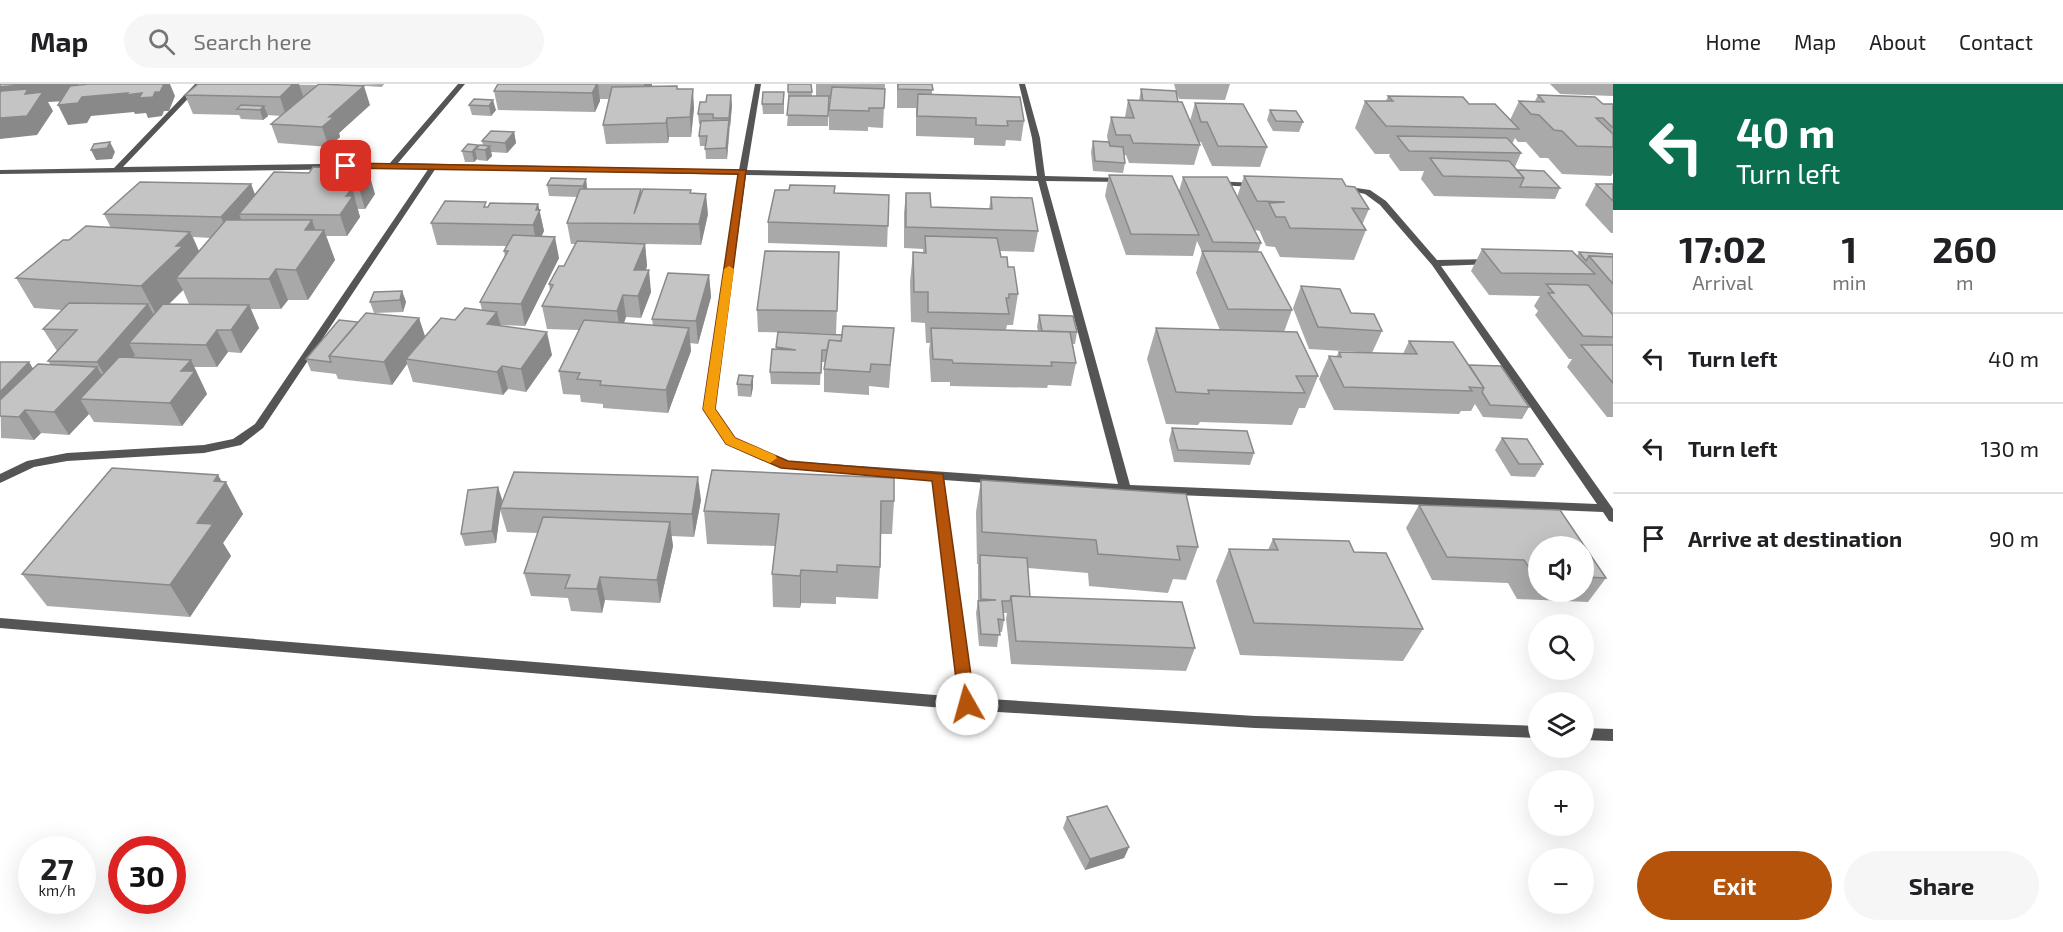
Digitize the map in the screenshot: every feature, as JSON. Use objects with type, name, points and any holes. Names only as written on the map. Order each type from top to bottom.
[{"type":"street","points":[[117,169],[199,84]]},
{"type":"street","points":[[392,165],[462,84]]},
{"type":"street","points":[[758,84],[743,171],[709,409],[730,441],[786,465],[1125,489],[1609,513]]},
{"type":"street","points":[[1022,84],[1036,138],[1041,178],[1125,489]]},
{"type":"street","points":[[0,172],[392,165],[1135,181]]},
{"type":"street","points":[[0,479],[32,464],[67,458],[204,449],[237,442],[260,426],[434,166]]},
{"type":"street","points":[[1205,183],[1263,185]]},
{"type":"street","points":[[1333,187],[1366,192],[1383,203],[1435,263],[1609,513]]},
{"type":"street","points":[[1435,263],[1502,261]]},
{"type":"street","points":[[938,477],[967,704]]},
{"type":"street","points":[[0,623],[967,704],[1255,722],[1528,732]]},
{"type":"street","points":[[1594,734],[1613,735]]},
{"type":"building","points":[[0,84],[30,84],[0,87]]},
{"type":"building","points":[[164,84],[160,92],[155,92],[153,97],[139,98],[142,93],[126,95],[128,93],[82,97],[78,103],[58,105],[70,86]]},
{"type":"building","points":[[198,84],[293,84],[280,97],[185,95]]},
{"type":"building","points":[[319,84],[364,86],[329,117],[334,117],[322,127],[271,124]]},
{"type":"building","points":[[498,84],[597,84],[592,93],[494,91]]},
{"type":"building","points":[[788,84],[811,84],[812,92],[788,92]]},
{"type":"building","points":[[898,84],[932,84],[933,90],[898,89]]},
{"type":"building","points":[[677,86],[677,89],[693,89],[690,117],[667,118],[666,123],[603,125],[612,87]]},
{"type":"building","points":[[832,87],[885,89],[884,108],[869,108],[869,111],[829,110]]},
{"type":"building","points":[[28,89],[25,94],[43,92],[27,116],[0,118],[1,91]]},
{"type":"building","points":[[1141,89],[1176,91],[1178,102],[1143,101]]},
{"type":"building","points":[[763,92],[784,92],[783,104],[762,104]]},
{"type":"building","points":[[918,94],[1020,97],[1024,121],[1007,121],[1008,126],[976,125],[976,118],[917,116]]},
{"type":"building","points":[[707,95],[731,95],[729,118],[713,118],[713,114],[698,114],[700,102],[706,102]]},
{"type":"building","points":[[1538,95],[1595,97],[1603,104],[1613,104],[1613,128],[1603,118],[1596,118],[1613,134],[1613,147],[1577,146],[1562,131],[1554,130],[1539,115],[1531,114],[1519,101],[1544,102]]},
{"type":"building","points":[[789,96],[829,96],[828,116],[787,115]]},
{"type":"building","points":[[1388,96],[1463,97],[1469,104],[1495,104],[1519,129],[1386,126],[1365,101],[1393,101]]},
{"type":"building","points":[[474,99],[493,100],[489,106],[469,105]]},
{"type":"building","points":[[1128,100],[1182,102],[1200,145],[1133,143],[1130,135],[1116,135],[1111,117],[1134,118]]},
{"type":"building","points":[[1195,103],[1243,104],[1267,147],[1218,146],[1207,122],[1201,122]]},
{"type":"building","points":[[241,105],[264,106],[260,110],[237,109]]},
{"type":"building","points":[[1270,110],[1296,111],[1303,122],[1276,121]]},
{"type":"building","points":[[729,120],[726,148],[705,149],[707,136],[699,136],[701,121]]},
{"type":"building","points":[[491,131],[514,132],[505,143],[482,141]]},
{"type":"building","points":[[1397,136],[1507,138],[1521,153],[1409,151]]},
{"type":"building","points":[[1093,141],[1109,142],[1110,146],[1123,147],[1125,163],[1095,161]]},
{"type":"building","points":[[110,142],[107,148],[91,150],[94,144]]},
{"type":"building","points":[[468,144],[478,145],[472,152],[462,151]]},
{"type":"building","points":[[480,145],[490,146],[485,150],[475,149]]},
{"type":"building","points":[[1430,158],[1509,161],[1524,178],[1443,176]]},
{"type":"building","points":[[313,167],[353,168],[349,173],[369,173],[359,188],[352,188],[346,196],[353,196],[340,215],[239,214],[274,172],[309,173]]},
{"type":"building","points":[[1517,170],[1544,171],[1560,188],[1520,187],[1524,178]]},
{"type":"building","points":[[1109,175],[1172,176],[1199,235],[1131,234]]},
{"type":"building","points":[[1244,176],[1342,179],[1346,186],[1355,187],[1369,209],[1352,208],[1366,230],[1290,228],[1285,217],[1276,217],[1269,203],[1285,202],[1257,201]]},
{"type":"building","points":[[1183,177],[1227,177],[1261,243],[1213,242]]},
{"type":"building","points":[[551,178],[586,179],[583,186],[547,185]]},
{"type":"building","points":[[140,182],[251,184],[221,217],[104,214]]},
{"type":"building","points":[[1596,184],[1613,184],[1613,201]]},
{"type":"building","points":[[790,185],[835,186],[834,193],[889,195],[888,226],[768,222],[775,190],[789,190]]},
{"type":"building","points":[[580,189],[641,189],[634,214],[643,189],[691,190],[690,193],[706,194],[699,224],[567,223]]},
{"type":"building","points":[[906,193],[930,193],[931,207],[992,209],[991,197],[1032,198],[1038,231],[906,227]]},
{"type":"building","points":[[445,201],[486,202],[484,207],[488,207],[490,203],[538,204],[536,210],[540,210],[533,225],[431,223]]},
{"type":"building","points":[[226,220],[312,220],[305,230],[324,230],[296,270],[276,269],[269,279],[176,278]]},
{"type":"building","points":[[86,226],[190,232],[176,246],[183,246],[141,286],[16,278],[63,240],[69,240]]},
{"type":"building","points":[[513,235],[555,237],[521,304],[480,302],[508,251],[504,251]]},
{"type":"building","points":[[925,236],[997,238],[1001,257],[1007,257],[1008,267],[1014,267],[1018,294],[1009,294],[1009,298],[1006,298],[1009,314],[928,312],[928,292],[914,292],[913,252],[926,253]]},
{"type":"building","points":[[577,241],[645,244],[634,270],[649,270],[638,296],[623,295],[617,311],[542,306],[553,285],[549,284],[559,266],[564,266]]},
{"type":"building","points":[[1482,249],[1572,251],[1595,274],[1501,273]]},
{"type":"building","points":[[765,251],[839,252],[837,311],[757,310]]},
{"type":"building","points":[[1202,251],[1261,252],[1292,310],[1228,309]]},
{"type":"building","points":[[1579,252],[1613,254],[1613,257],[1589,256],[1586,261]]},
{"type":"building","points":[[1589,256],[1613,257],[1613,284]]},
{"type":"building","points":[[668,273],[709,275],[696,321],[652,319]]},
{"type":"building","points":[[1546,284],[1588,285],[1613,315],[1613,337],[1583,336],[1548,293],[1554,293]]},
{"type":"building","points":[[1301,286],[1340,289],[1351,313],[1374,314],[1382,331],[1318,327]]},
{"type":"building","points":[[402,291],[400,300],[370,302],[374,292]]},
{"type":"building","points":[[69,303],[148,304],[97,362],[48,361],[77,330],[43,329]]},
{"type":"building","points":[[163,304],[249,305],[231,330],[217,330],[206,345],[129,343]]},
{"type":"building","points":[[465,308],[497,312],[487,324],[547,332],[521,369],[502,366],[497,372],[406,359],[441,318],[455,320]]},
{"type":"building","points":[[366,313],[419,318],[384,362],[329,356]]},
{"type":"building","points":[[1039,315],[1073,316],[1077,332],[1042,331]]},
{"type":"building","points":[[339,320],[358,322],[329,356],[331,362],[306,359]]},
{"type":"building","points":[[584,320],[689,328],[666,390],[600,385],[601,381],[577,379],[580,373],[559,371]]},
{"type":"building","points":[[843,326],[894,328],[890,365],[871,364],[870,372],[824,369],[829,340],[841,341]]},
{"type":"building","points":[[931,328],[1070,332],[1076,363],[1051,362],[1052,366],[953,363],[952,360],[933,359]]},
{"type":"building","points":[[1156,328],[1297,332],[1318,376],[1296,376],[1305,393],[1208,390],[1209,394],[1176,392]]},
{"type":"building","points":[[778,332],[842,335],[841,341],[829,340],[827,350],[822,350],[821,373],[770,372],[772,349],[796,350],[776,347]]},
{"type":"building","points":[[1409,341],[1453,342],[1484,388],[1469,387],[1472,391],[1344,387],[1329,356],[1341,357],[1339,352],[1417,354]]},
{"type":"building","points":[[1581,345],[1613,345],[1613,383]]},
{"type":"building","points":[[119,357],[191,360],[181,371],[195,371],[170,403],[80,399]]},
{"type":"building","points":[[0,362],[29,362],[0,392]]},
{"type":"building","points":[[38,364],[97,367],[54,412],[25,410],[19,417],[0,416],[0,400]]},
{"type":"building","points":[[1469,365],[1501,366],[1529,407],[1490,405],[1482,392],[1484,388]]},
{"type":"building","points":[[739,375],[753,376],[751,385],[737,384]]},
{"type":"building","points":[[1172,428],[1247,431],[1254,453],[1178,450]]},
{"type":"building","points":[[1502,438],[1527,439],[1543,464],[1519,464]]},
{"type":"building","points":[[112,468],[218,475],[214,481],[226,482],[197,523],[213,524],[170,585],[22,574]]},
{"type":"building","points":[[712,470],[894,478],[894,501],[881,501],[880,567],[837,565],[837,572],[801,570],[800,576],[772,574],[779,514],[704,511]]},
{"type":"building","points":[[514,472],[698,477],[692,514],[500,508]]},
{"type":"building","points":[[981,480],[1186,494],[1198,547],[1177,546],[1180,560],[1098,554],[1096,540],[982,532]]},
{"type":"building","points":[[498,487],[492,531],[461,534],[468,490]]},
{"type":"building","points":[[1419,505],[1560,510],[1578,536],[1528,536],[1528,566],[1524,560],[1447,557]]},
{"type":"building","points":[[543,517],[670,522],[657,580],[600,577],[597,589],[565,588],[570,575],[524,573]]},
{"type":"building","points":[[1273,539],[1349,541],[1354,552],[1386,553],[1423,629],[1254,623],[1229,549],[1278,550]]},
{"type":"building","points":[[980,555],[1027,558],[1030,597],[1011,596],[1010,601],[1002,601],[1004,620],[998,619],[1000,635],[981,634],[978,601],[996,600],[981,599]]},
{"type":"building","points":[[1594,560],[1606,578],[1594,577]]},
{"type":"building","points":[[1011,596],[1182,602],[1195,648],[1016,641]]},
{"type":"building","points":[[1107,806],[1129,847],[1090,859],[1067,817]]},
{"type":"slow traffic","points":[[729,269],[709,409],[730,441],[770,458]]},
{"type":"route","points":[[346,166],[743,171],[709,409],[730,441],[786,465],[938,477],[967,704]]}]
